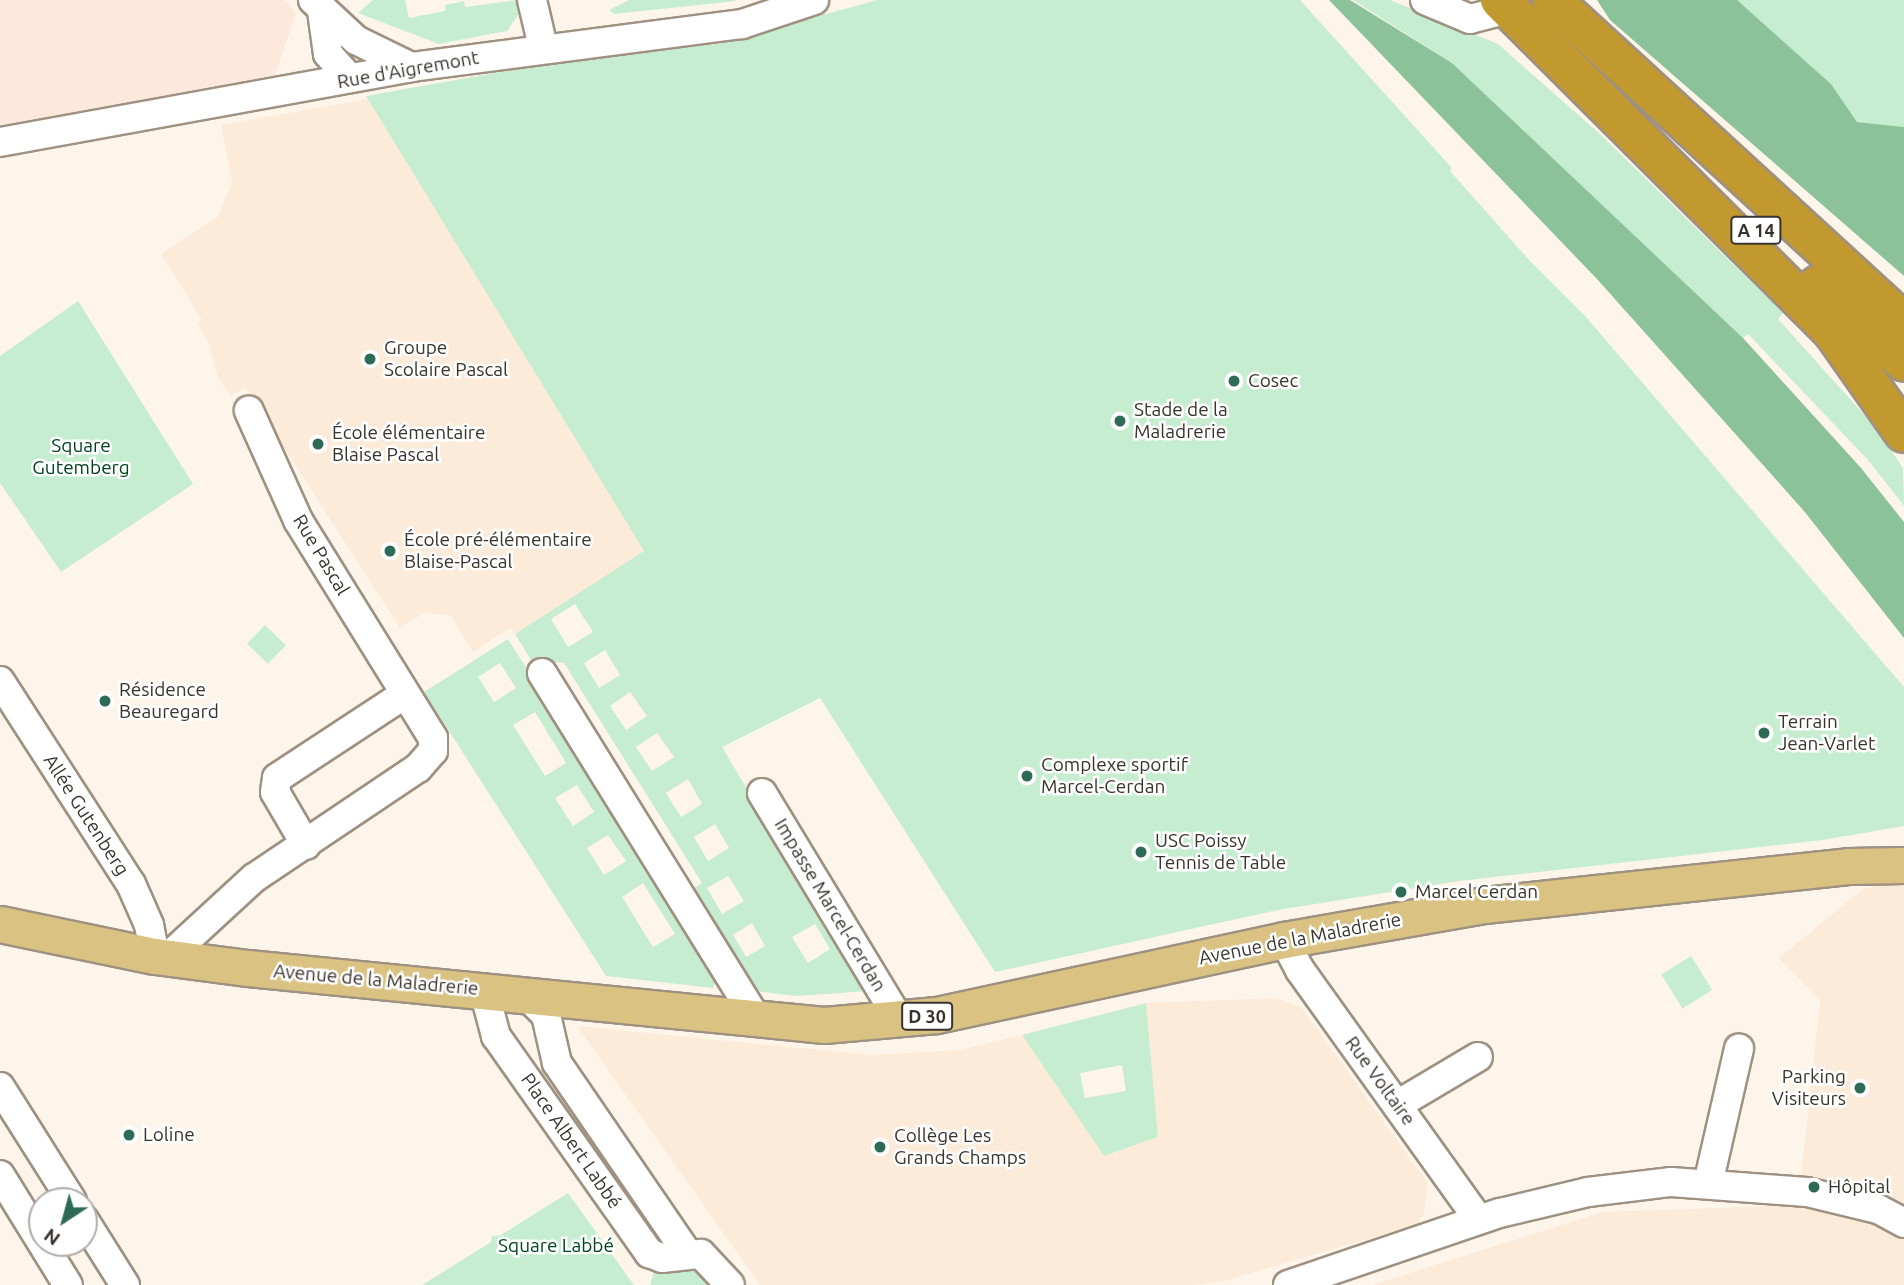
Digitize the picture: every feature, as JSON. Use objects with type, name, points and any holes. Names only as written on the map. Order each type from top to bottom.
[{"type":"highway","name":"A 14","points":[[1552,0],[1617,86],[1904,362]]},
{"type":"highway","name":"A 14","points":[[1505,4],[1617,86],[1904,322]]},
{"type":"highway","points":[[1617,86],[1904,288]]},
{"type":"highway","points":[[1617,86],[1833,332],[1904,433]]},
{"type":"main road","name":"Avenue de la Maladrerie","points":[[1848,866],[1904,846]]},
{"type":"main road","name":"Avenue de la Maladrerie","points":[[0,924],[162,956],[824,1025],[898,1018],[1037,995],[1284,940],[1484,905],[1848,866],[1904,865]]},
{"type":"street","points":[[532,0],[543,47]]},
{"type":"street","name":"Rue d'Aigremont","points":[[0,142],[299,90],[339,70],[411,67],[543,47],[742,24],[814,0]]},
{"type":"street","points":[[1425,0],[1470,19],[1505,4]]},
{"type":"street","points":[[317,6],[356,40],[411,67]]},
{"type":"street","points":[[317,6],[339,70]]},
{"type":"street","points":[[339,70],[356,40]]},
{"type":"street","name":"Rue Pascal","points":[[162,956],[254,878],[418,768],[433,751],[433,738],[298,520],[249,411]]},
{"type":"street","points":[[542,673],[755,1017]]},
{"type":"street","name":"Allée Gutenberg","points":[[0,681],[131,884],[162,956]]},
{"type":"street","points":[[306,845],[275,792],[277,778],[405,694]]},
{"type":"street","name":"Impasse Marcel-Cerdan","points":[[762,793],[898,1018]]},
{"type":"street","name":"Rue Voltaire","points":[[1284,940],[1300,970],[1479,1220]]},
{"type":"street","name":"Place Albert Labbé","points":[[484,991],[496,1036],[649,1253],[662,1258],[687,1253],[701,1254],[730,1285]]},
{"type":"street","name":"Place Albert Labbé","points":[[527,996],[545,1015],[557,1063],[687,1253]]},
{"type":"street","points":[[1708,1184],[1739,1049]]},
{"type":"street","points":[[1397,1105],[1478,1057]]},
{"type":"street","points":[[0,1087],[63,1187]]},
{"type":"street","points":[[0,1175],[68,1285]]},
{"type":"street","points":[[1288,1285],[1479,1220],[1588,1192],[1671,1182],[1837,1198],[1878,1209],[1904,1223]]},
{"type":"street","points":[[98,1242],[125,1285]]},
{"type":"shaded area","points":[[0,0],[285,0],[296,13],[275,75],[0,126]]},
{"type":"shaded area","name":"Groupe Scolaire Pascal","points":[[368,99],[644,551],[515,634],[510,628],[473,652],[450,615],[424,613],[400,628],[245,387],[231,396],[218,377],[208,341],[198,324],[202,320],[161,254],[219,216],[232,181],[221,125]]},
{"type":"shaded area","points":[[1904,878],[1904,1285],[1372,1285],[1603,1212],[1798,1205],[1820,1000],[1779,958],[1863,889]]},
{"type":"shaded area","name":"Collège Les Grands Champs","points":[[1276,998],[1301,1007],[1428,1183],[1424,1214],[1418,1224],[1225,1281],[1194,1285],[760,1285],[577,1026],[872,1055],[960,1050],[1022,1035],[1104,1156],[1158,1137],[1146,1003]]},
{"type":"green space","points":[[373,0],[405,0],[409,18],[445,11],[445,5],[464,1],[465,7],[518,0],[520,12],[507,31],[439,44],[358,13]]},
{"type":"green space","points":[[629,0],[736,1],[614,14],[609,10]]},
{"type":"green space","name":"Stade de la Maladrerie","points":[[877,0],[1300,0],[1452,168],[1450,171],[1529,260],[1586,317],[1904,687],[1904,826],[1823,840],[1459,881],[1278,910],[995,972],[820,698],[722,747],[868,991],[797,996],[761,992],[745,982],[689,891],[702,883],[564,663],[531,660],[515,634],[644,551],[366,96],[596,55],[718,44]],"holes":[[[575,604],[593,632],[568,647],[551,619]],[[605,650],[620,675],[599,688],[584,663]],[[630,692],[647,716],[626,730],[610,706]],[[657,733],[674,757],[652,771],[636,747]],[[688,779],[702,804],[681,817],[666,793]],[[715,824],[729,848],[708,861],[694,837]],[[728,876],[744,901],[722,914],[707,888]],[[752,923],[765,946],[746,957],[733,935]],[[815,924],[830,949],[808,963],[792,937]]]},
{"type":"green space","points":[[1329,0],[1350,0],[1452,63],[1743,338],[1861,468],[1904,522],[1904,638],[1804,511],[1597,279]]},
{"type":"green space","points":[[1353,0],[1390,0],[1498,44],[1599,133],[1783,313],[1778,319],[1877,429],[1903,468],[1904,506],[1868,460],[1748,334],[1743,338],[1452,63]]},
{"type":"green space","points":[[1597,0],[1737,0],[1831,84],[1857,122],[1904,127],[1904,276],[1610,20]]},
{"type":"green space","points":[[1736,0],[1904,0],[1904,127],[1857,122],[1831,84]]},
{"type":"green space","name":"Square Gutemberg","points":[[78,301],[193,484],[61,572],[0,483],[0,356]]},
{"type":"green space","points":[[265,625],[286,645],[268,664],[247,644]]},
{"type":"green space","points":[[508,639],[719,973],[713,988],[606,976],[424,692]],"holes":[[[500,663],[516,688],[494,702],[478,677]],[[535,712],[566,763],[545,776],[513,725]],[[577,785],[594,812],[573,826],[555,798]],[[608,835],[626,861],[604,875],[587,848]],[[643,883],[675,934],[653,947],[622,897]]]},
{"type":"green space","points":[[1691,956],[1712,990],[1683,1008],[1661,975]]},
{"type":"green space","points":[[1146,1003],[1158,1137],[1104,1156],[1022,1035]],"holes":[[[1122,1065],[1126,1091],[1085,1098],[1080,1073]]]},
{"type":"green space","name":"Square Labbé","points":[[568,1193],[634,1285],[422,1285],[491,1242],[492,1236],[499,1236]]},
{"type":"green space","points":[[685,1261],[719,1285],[650,1285],[654,1271]]},
{"type":"place","name":"Groupe Scolaire Pascal","points":[[370,359]]},
{"type":"place","name":"Cosec","points":[[1234,381]]},
{"type":"place","name":"Stade de la Maladrerie","points":[[1120,421]]},
{"type":"place","name":"École élémentaire Blaise Pascal","points":[[318,444]]},
{"type":"place","name":"École pré-élémentaire Blaise-Pascal","points":[[390,551]]},
{"type":"place","name":"Résidence Beauregard","points":[[105,701]]},
{"type":"place","name":"Terrain Jean-Varlet","points":[[1764,733]]},
{"type":"place","name":"Complexe sportif Marcel-Cerdan","points":[[1027,776]]},
{"type":"place","name":"USC Poissy Tennis de Table","points":[[1141,852]]},
{"type":"place","name":"Marcel Cerdan","points":[[1401,892]]},
{"type":"place","name":"Parking Visiteurs","points":[[1860,1088]]},
{"type":"place","name":"Loline","points":[[129,1135]]},
{"type":"place","name":"Collège Les Grands Champs","points":[[880,1147]]},
{"type":"place","name":"Hôpital","points":[[1814,1187]]}]
